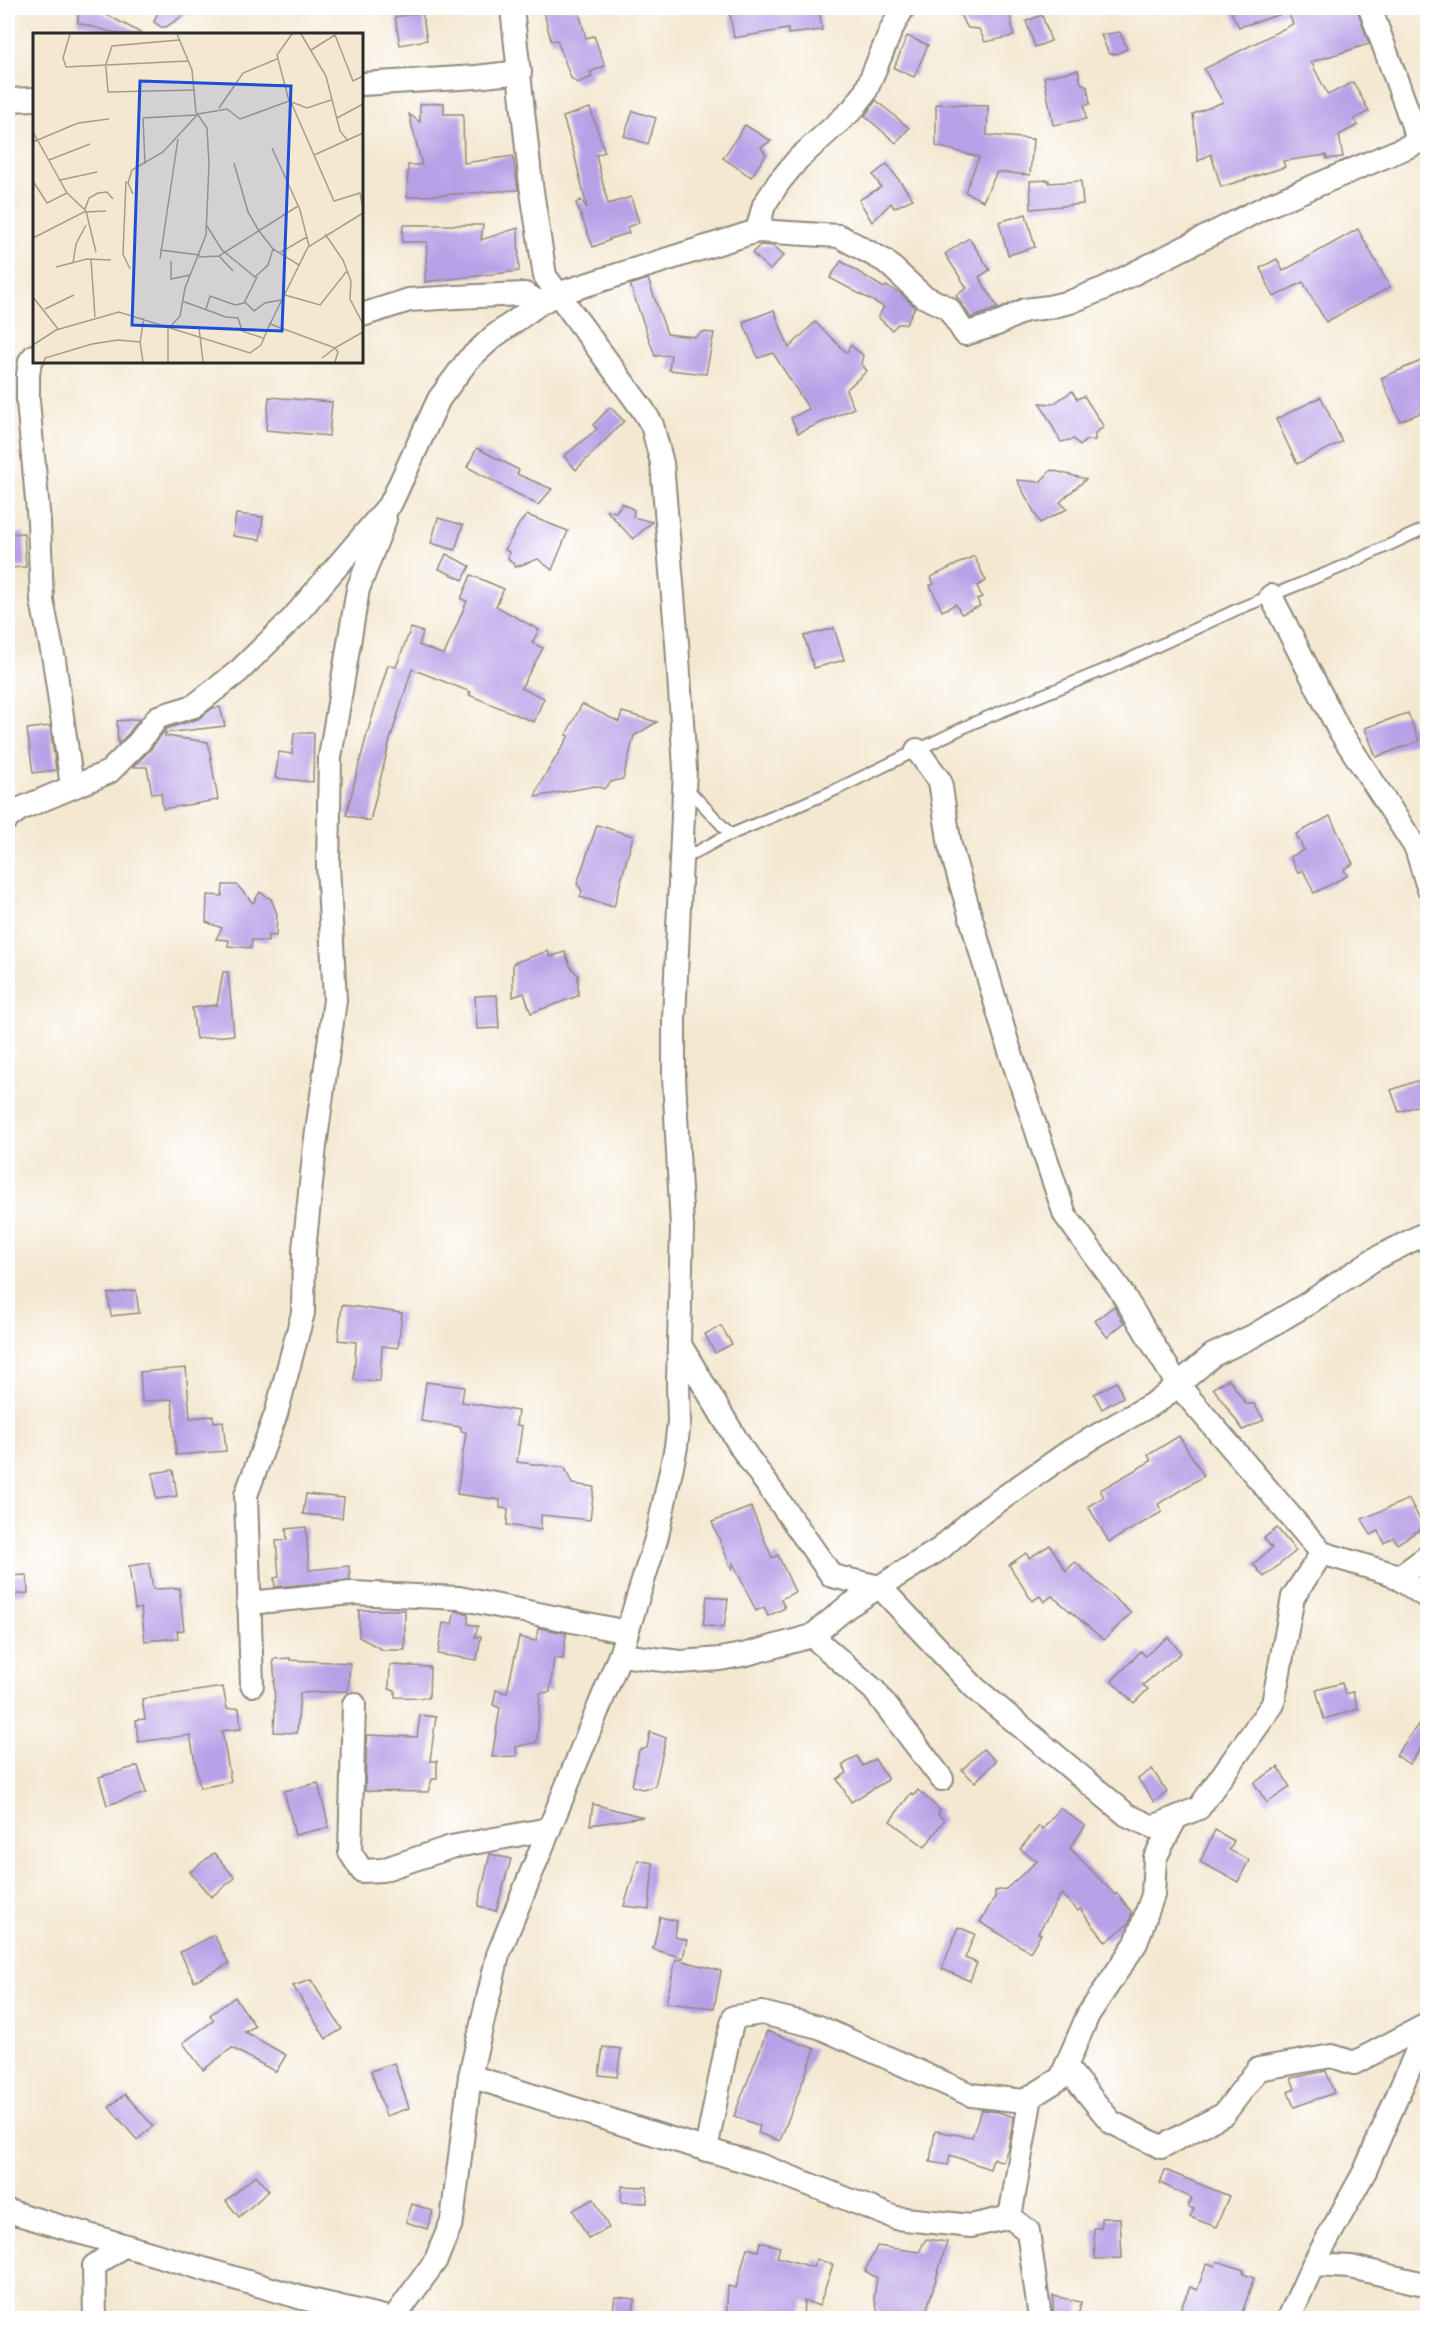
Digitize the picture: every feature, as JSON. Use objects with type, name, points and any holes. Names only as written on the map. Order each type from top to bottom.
[{"type":"street","points":[[394,2319],[436,2260],[453,2221],[470,2076],[498,1955],[620,1655],[657,1536],[673,1464],[679,1422],[682,1227],[674,1078],[674,1020],[685,770],[662,464],[652,425],[643,410],[548,298],[531,185],[512,8]]},
{"type":"street","points":[[757,231],[764,205],[779,182],[798,159],[853,109],[865,93],[892,27],[903,8]]},
{"type":"street","points":[[252,1685],[246,1495],[276,1414],[303,1313],[304,1250],[335,1000],[328,865],[330,757],[358,589],[392,503],[439,399],[468,360],[493,337],[548,298],[757,231],[839,236],[885,261],[923,296],[948,308],[965,334],[997,324],[1025,310],[1070,302],[1105,288],[1267,206],[1423,143],[1370,8]]},
{"type":"street","points":[[363,84],[520,72]]},
{"type":"street","points":[[8,100],[33,99]]},
{"type":"street","points":[[363,315],[409,300],[525,294],[548,298]]},
{"type":"street","points":[[33,357],[30,361],[28,375],[28,401],[39,522],[42,601],[54,660],[72,786]]},
{"type":"street","points":[[8,818],[20,809],[109,772],[139,742],[158,717],[194,706],[239,670],[293,618],[392,503]]},
{"type":"street","points":[[1271,596],[1339,730],[1416,848],[1428,887]]},
{"type":"street","points":[[917,750],[940,781],[953,857],[1008,1045],[1065,1215],[1119,1288],[1178,1385],[1322,1553],[1392,1574],[1428,1598]]},
{"type":"street","points":[[620,1655],[681,1662],[720,1659],[812,1636],[847,1607],[940,1550],[977,1516],[1070,1451],[1161,1399],[1213,1355],[1253,1336],[1307,1304],[1373,1260],[1428,1232]]},
{"type":"street","points":[[679,1342],[742,1449],[832,1576],[880,1587],[975,1688],[1127,1815],[1153,1827],[1199,1808],[1273,1704],[1293,1598],[1322,1553]]},
{"type":"street","points":[[1398,1578],[1428,1556]]},
{"type":"street","points":[[248,1604],[352,1593],[459,1598],[627,1632]]},
{"type":"street","points":[[812,1636],[874,1690],[942,1779]]},
{"type":"street","points":[[354,1704],[350,1852],[362,1871],[382,1870],[451,1847],[549,1829]]},
{"type":"street","points":[[706,2150],[734,2017],[762,2013],[819,2027],[971,2095],[1024,2101],[1061,2078],[1088,2015],[1136,1943],[1153,1895],[1155,1858],[1176,1818]]},
{"type":"street","points":[[1066,2067],[1111,2122],[1161,2147],[1224,2114],[1258,2069],[1332,2056],[1354,2063],[1428,2025]]},
{"type":"street","points":[[1289,2319],[1313,2265],[1365,2171],[1428,2025]]},
{"type":"street","points":[[470,2076],[762,2166],[896,2218],[971,2226],[1010,2217]]},
{"type":"street","points":[[1010,2217],[1032,2096]]},
{"type":"street","points":[[8,2211],[302,2298],[388,2319]]},
{"type":"street","points":[[1010,2217],[1028,2231],[1040,2319]]},
{"type":"street","points":[[95,2319],[94,2266],[123,2246]]},
{"type":"street","points":[[1313,2265],[1351,2267],[1428,2285]]},
{"type":"lane","points":[[681,860],[974,723],[1114,666],[1428,527]]},
{"type":"lane","points":[[684,785],[731,835]]},
{"type":"building","points":[[78,8],[94,8],[141,33],[115,33],[78,23]]},
{"type":"building","points":[[543,8],[578,8],[586,38],[594,36],[605,66],[590,72],[592,77],[577,83],[571,78],[557,40],[551,41]]},
{"type":"building","points":[[729,8],[819,8],[822,30],[788,34],[788,29],[734,38]]},
{"type":"building","points":[[978,8],[1009,8],[1014,36],[985,42],[979,29],[968,28],[959,14]]},
{"type":"building","points":[[1229,8],[1357,8],[1369,44],[1311,62],[1328,95],[1353,82],[1369,111],[1354,119],[1358,125],[1339,135],[1343,157],[1327,159],[1326,155],[1283,161],[1285,167],[1221,187],[1211,154],[1198,161],[1193,114],[1223,102],[1204,69],[1293,24],[1288,12],[1239,27]]},
{"type":"building","points":[[161,11],[189,12],[166,27],[161,27],[154,22]]},
{"type":"building","points":[[422,12],[427,40],[400,45],[395,17]]},
{"type":"building","points":[[1042,15],[1051,41],[1035,47],[1026,21]]},
{"type":"building","points":[[1120,32],[1127,49],[1116,54],[1109,54],[1101,35]]},
{"type":"building","points":[[907,36],[928,45],[914,77],[894,68]]},
{"type":"building","points":[[1078,70],[1081,83],[1087,86],[1090,104],[1084,105],[1086,119],[1053,125],[1044,77]]},
{"type":"building","points":[[876,100],[909,128],[896,143],[865,116]]},
{"type":"building","points":[[444,103],[444,114],[463,114],[464,163],[513,156],[518,190],[407,197],[408,165],[422,165],[409,114],[420,122],[420,104]]},
{"type":"building","points":[[936,104],[988,106],[987,135],[1033,139],[1030,175],[997,172],[983,201],[965,192],[979,157],[936,146]]},
{"type":"building","points":[[590,108],[605,152],[596,155],[608,204],[631,197],[639,223],[627,227],[629,233],[593,247],[576,203],[581,200],[587,208],[563,117]]},
{"type":"building","points":[[633,111],[656,118],[648,144],[624,136]]},
{"type":"building","points":[[745,125],[771,141],[761,147],[766,155],[751,177],[723,158]]},
{"type":"building","points":[[887,164],[913,199],[894,208],[891,203],[872,222],[859,200],[881,187],[873,175]]},
{"type":"building","points":[[1049,180],[1049,183],[1081,181],[1083,204],[1031,209],[1030,181]]},
{"type":"building","points":[[1026,214],[1035,247],[1008,255],[999,222]]},
{"type":"building","points":[[403,225],[483,225],[481,240],[518,228],[519,271],[425,282],[427,242],[402,242]]},
{"type":"building","points":[[1358,229],[1390,287],[1326,322],[1303,282],[1274,297],[1260,268],[1277,259],[1283,271]]},
{"type":"building","points":[[969,238],[990,270],[979,277],[998,308],[971,318],[956,295],[967,288],[945,254]]},
{"type":"building","points":[[760,245],[774,246],[784,255],[770,270],[752,253]]},
{"type":"building","points":[[841,261],[884,288],[886,286],[900,293],[915,307],[906,324],[898,324],[892,330],[878,317],[884,307],[830,278]]},
{"type":"building","points":[[648,279],[667,334],[695,337],[702,332],[714,333],[706,374],[669,370],[671,355],[655,356],[630,285]]},
{"type":"building","points":[[774,310],[789,348],[815,322],[847,353],[850,345],[863,355],[861,363],[867,371],[846,390],[854,408],[798,433],[791,418],[809,409],[773,353],[758,358],[743,322]]},
{"type":"building","points":[[1428,358],[1428,410],[1400,421],[1381,378]]},
{"type":"building","points":[[1072,391],[1077,399],[1084,396],[1104,427],[1095,433],[1095,440],[1086,440],[1080,446],[1074,439],[1061,442],[1040,403],[1053,404]]},
{"type":"building","points":[[269,397],[332,402],[329,436],[266,430]]},
{"type":"building","points":[[1321,397],[1342,442],[1297,464],[1276,419]]},
{"type":"building","points":[[610,407],[624,421],[576,470],[564,456],[597,429],[593,425]]},
{"type":"building","points":[[477,448],[519,470],[517,474],[552,489],[538,505],[467,467]]},
{"type":"building","points":[[1051,470],[1086,479],[1060,502],[1067,509],[1040,523],[1017,480],[1040,482]]},
{"type":"building","points":[[622,503],[634,510],[633,517],[652,522],[633,539],[606,510],[616,512]]},
{"type":"building","points":[[236,514],[263,517],[260,540],[233,536]]},
{"type":"building","points":[[527,515],[568,531],[552,570],[538,559],[516,567],[508,558],[509,552],[505,550],[519,524]]},
{"type":"building","points":[[438,518],[463,525],[455,550],[431,543]]},
{"type":"building","points":[[24,533],[26,567],[8,568],[8,534]]},
{"type":"building","points":[[446,554],[470,566],[463,580],[439,569]]},
{"type":"building","points":[[974,556],[986,581],[977,586],[982,597],[977,599],[980,606],[961,614],[956,604],[942,611],[930,585],[934,584],[931,577]]},
{"type":"building","points":[[471,575],[504,589],[496,606],[539,630],[532,643],[543,648],[521,688],[544,698],[534,722],[469,695],[471,692],[412,669],[390,740],[370,821],[346,815],[388,665],[396,667],[411,628],[423,632],[419,645],[444,655],[467,601],[461,599]]},
{"type":"building","points":[[834,628],[844,660],[814,668],[804,636]]},
{"type":"building","points":[[582,704],[619,722],[622,712],[657,722],[634,736],[623,779],[611,782],[604,789],[595,786],[535,797],[541,782],[569,736],[566,735]]},
{"type":"building","points":[[220,707],[225,726],[165,733],[165,736],[208,742],[218,800],[163,809],[161,793],[152,794],[147,767],[133,767],[166,729],[198,719],[213,708]]},
{"type":"building","points":[[1408,713],[1419,741],[1376,757],[1365,728]]},
{"type":"building","points":[[139,719],[129,733],[118,744],[117,721]]},
{"type":"building","points":[[50,726],[56,770],[33,773],[27,729]]},
{"type":"building","points":[[294,733],[314,733],[313,782],[275,778],[279,752],[292,754]]},
{"type":"building","points":[[1330,816],[1353,864],[1344,869],[1347,876],[1314,893],[1303,870],[1298,873],[1290,857],[1304,850],[1296,834]]},
{"type":"building","points":[[597,825],[633,836],[614,907],[580,897],[582,891],[577,884]]},
{"type":"building","points":[[223,885],[237,885],[253,903],[260,892],[271,899],[277,914],[276,936],[268,935],[268,942],[252,940],[251,948],[228,946],[229,940],[216,939],[222,928],[206,922],[207,895],[222,896]]},
{"type":"building","points":[[548,951],[550,957],[565,952],[570,966],[578,975],[578,996],[531,1013],[524,993],[513,997],[513,963]]},
{"type":"building","points":[[223,972],[228,972],[234,1035],[196,1039],[192,1008],[217,1005]]},
{"type":"building","points":[[497,995],[499,1028],[477,1029],[475,996]]},
{"type":"building","points":[[1428,1077],[1428,1102],[1399,1112],[1391,1090]]},
{"type":"building","points":[[136,1290],[139,1313],[111,1316],[108,1294]]},
{"type":"building","points":[[342,1305],[402,1313],[398,1348],[382,1346],[380,1381],[354,1380],[356,1342],[338,1340]]},
{"type":"building","points":[[1114,1306],[1124,1323],[1107,1337],[1095,1321]]},
{"type":"building","points":[[721,1326],[732,1344],[715,1353],[705,1334]]},
{"type":"building","points":[[186,1368],[190,1418],[213,1416],[214,1422],[223,1421],[226,1451],[176,1455],[172,1399],[142,1402],[140,1372]]},
{"type":"building","points":[[1229,1379],[1246,1404],[1254,1404],[1264,1420],[1243,1430],[1213,1388]]},
{"type":"building","points":[[426,1382],[464,1387],[462,1402],[518,1411],[516,1425],[522,1426],[517,1462],[565,1468],[572,1484],[594,1487],[590,1520],[541,1515],[541,1530],[507,1525],[508,1509],[500,1508],[500,1500],[457,1494],[466,1432],[461,1431],[461,1427],[421,1421]]},
{"type":"building","points":[[1117,1382],[1123,1397],[1102,1409],[1094,1394]]},
{"type":"building","points":[[1179,1436],[1204,1476],[1158,1504],[1162,1512],[1109,1542],[1088,1506],[1104,1497],[1100,1490],[1151,1461],[1148,1455]]},
{"type":"building","points":[[173,1470],[177,1496],[156,1499],[153,1473]]},
{"type":"building","points":[[306,1494],[344,1498],[342,1518],[303,1514]]},
{"type":"building","points":[[1409,1499],[1424,1527],[1397,1544],[1393,1537],[1384,1543],[1379,1531],[1371,1535],[1362,1519]]},
{"type":"building","points":[[751,1507],[772,1558],[778,1555],[795,1592],[781,1599],[785,1608],[768,1616],[764,1607],[756,1611],[733,1563],[732,1570],[712,1522]]},
{"type":"building","points":[[306,1527],[309,1570],[349,1566],[350,1580],[275,1587],[274,1578],[279,1577],[276,1541],[287,1540],[286,1529]]},
{"type":"building","points":[[1277,1528],[1296,1551],[1264,1577],[1253,1564],[1272,1548],[1264,1538]]},
{"type":"building","points":[[1050,1545],[1066,1571],[1075,1562],[1131,1613],[1104,1640],[1052,1596],[1044,1602],[1040,1596],[1032,1601],[1009,1565],[1026,1553],[1029,1558]]},
{"type":"building","points":[[149,1563],[153,1589],[179,1588],[184,1630],[177,1631],[178,1638],[145,1641],[141,1608],[135,1609],[129,1566]]},
{"type":"building","points":[[27,1575],[28,1593],[8,1595],[8,1576]]},
{"type":"building","points":[[707,1596],[728,1599],[724,1628],[703,1625]]},
{"type":"building","points":[[359,1610],[405,1610],[405,1650],[383,1650],[359,1637]]},
{"type":"building","points":[[455,1611],[468,1614],[468,1624],[478,1626],[475,1637],[481,1636],[477,1660],[438,1654],[443,1623],[452,1624]]},
{"type":"building","points":[[538,1628],[566,1633],[563,1659],[554,1658],[550,1692],[540,1693],[537,1742],[516,1747],[517,1756],[492,1757],[500,1708],[493,1705],[496,1690],[507,1693],[519,1637],[536,1641]]},
{"type":"building","points":[[1168,1637],[1181,1653],[1143,1685],[1148,1689],[1134,1703],[1112,1681],[1141,1651],[1145,1656]]},
{"type":"building","points":[[290,1658],[290,1660],[350,1663],[348,1691],[300,1693],[297,1733],[274,1732],[273,1659]]},
{"type":"building","points":[[390,1665],[430,1667],[429,1698],[395,1697],[395,1690],[389,1689]]},
{"type":"building","points":[[1342,1683],[1345,1694],[1353,1692],[1358,1709],[1324,1719],[1316,1690]]},
{"type":"building","points":[[223,1687],[227,1709],[239,1708],[241,1729],[222,1731],[231,1782],[200,1788],[190,1735],[138,1742],[136,1720],[145,1719],[142,1699]]},
{"type":"building","points":[[1428,1711],[1428,1738],[1409,1764],[1396,1755]]},
{"type":"building","points":[[420,1715],[436,1717],[430,1761],[437,1761],[437,1779],[432,1779],[428,1792],[365,1791],[367,1735],[417,1737]]},
{"type":"building","points":[[650,1732],[666,1738],[655,1786],[642,1789],[632,1786],[639,1750],[647,1748]]},
{"type":"building","points":[[983,1749],[996,1761],[975,1782],[962,1770]]},
{"type":"building","points":[[857,1756],[863,1766],[875,1759],[888,1780],[851,1802],[837,1779],[847,1773],[843,1765]]},
{"type":"building","points":[[138,1766],[146,1793],[107,1805],[99,1777]]},
{"type":"building","points":[[1278,1767],[1290,1787],[1267,1803],[1254,1783]]},
{"type":"building","points":[[1152,1769],[1167,1792],[1154,1802],[1138,1779]]},
{"type":"building","points":[[318,1783],[329,1827],[295,1835],[284,1791]]},
{"type":"building","points":[[918,1790],[940,1810],[938,1814],[944,1820],[925,1847],[890,1821],[911,1793],[914,1795]]},
{"type":"building","points":[[593,1804],[643,1817],[590,1825]]},
{"type":"building","points":[[1060,1808],[1085,1826],[1070,1848],[1115,1895],[1117,1893],[1132,1913],[1128,1924],[1106,1942],[1080,1909],[1078,1911],[1061,1894],[1038,1933],[1041,1934],[1030,1952],[980,1922],[995,1897],[995,1891],[1006,1889],[1037,1861],[1020,1849],[1039,1826],[1043,1829]]},
{"type":"building","points":[[1215,1830],[1234,1841],[1229,1850],[1249,1860],[1238,1882],[1200,1862]]},
{"type":"building","points":[[214,1853],[235,1878],[211,1897],[190,1872]]},
{"type":"building","points":[[490,1854],[511,1859],[496,1911],[478,1906]]},
{"type":"building","points":[[638,1860],[653,1863],[649,1909],[624,1906]]},
{"type":"building","points":[[660,1917],[677,1921],[675,1937],[687,1940],[683,1958],[653,1949]]},
{"type":"building","points":[[958,1927],[975,1934],[965,1958],[977,1963],[970,1981],[942,1969]]},
{"type":"building","points":[[214,1935],[229,1964],[194,1981],[180,1952]]},
{"type":"building","points":[[676,1959],[721,1971],[714,2008],[666,2003]]},
{"type":"building","points":[[311,1980],[342,2029],[326,2039],[293,1986]]},
{"type":"building","points":[[235,1997],[255,2026],[245,2032],[286,2055],[276,2072],[232,2048],[203,2070],[183,2043],[214,2020],[210,2015]]},
{"type":"building","points":[[767,2031],[815,2049],[780,2141],[758,2133],[760,2126],[734,2116]]},
{"type":"building","points":[[603,2047],[621,2049],[617,2077],[599,2075]]},
{"type":"building","points":[[394,2063],[409,2108],[386,2116],[371,2071]]},
{"type":"building","points":[[1326,2071],[1334,2093],[1294,2107],[1288,2092],[1295,2089],[1291,2078]]},
{"type":"building","points":[[125,2094],[153,2126],[137,2140],[109,2107]]},
{"type":"building","points":[[981,2110],[1014,2117],[1003,2162],[993,2158],[990,2169],[950,2155],[948,2165],[930,2162],[935,2131],[972,2137]]},
{"type":"building","points":[[1165,2170],[1229,2196],[1216,2227],[1190,2217],[1194,2209],[1188,2207],[1192,2198],[1160,2183]]},
{"type":"building","points":[[256,2175],[269,2191],[239,2217],[226,2201]]},
{"type":"building","points":[[622,2186],[647,2187],[647,2203],[621,2202]]},
{"type":"building","points":[[594,2199],[609,2228],[588,2238],[573,2210]]},
{"type":"building","points":[[412,2204],[433,2211],[427,2229],[406,2222]]},
{"type":"building","points":[[1101,2218],[1120,2218],[1122,2258],[1095,2259],[1094,2228],[1101,2228]]},
{"type":"building","points":[[926,2239],[947,2242],[924,2319],[880,2319],[874,2297],[877,2278],[865,2271],[877,2246],[919,2252]]},
{"type":"building","points":[[760,2242],[780,2247],[777,2257],[813,2267],[816,2259],[833,2265],[819,2306],[804,2300],[803,2319],[726,2319],[728,2286],[736,2288],[747,2248],[758,2251]]},
{"type":"building","points":[[1217,2261],[1244,2270],[1243,2274],[1254,2278],[1240,2319],[1176,2319],[1190,2287],[1197,2290],[1207,2263],[1215,2266]]},
{"type":"building","points":[[1053,2296],[1081,2302],[1078,2319],[1053,2319]]},
{"type":"building","points":[[615,2297],[635,2299],[632,2319],[612,2319]]}]
